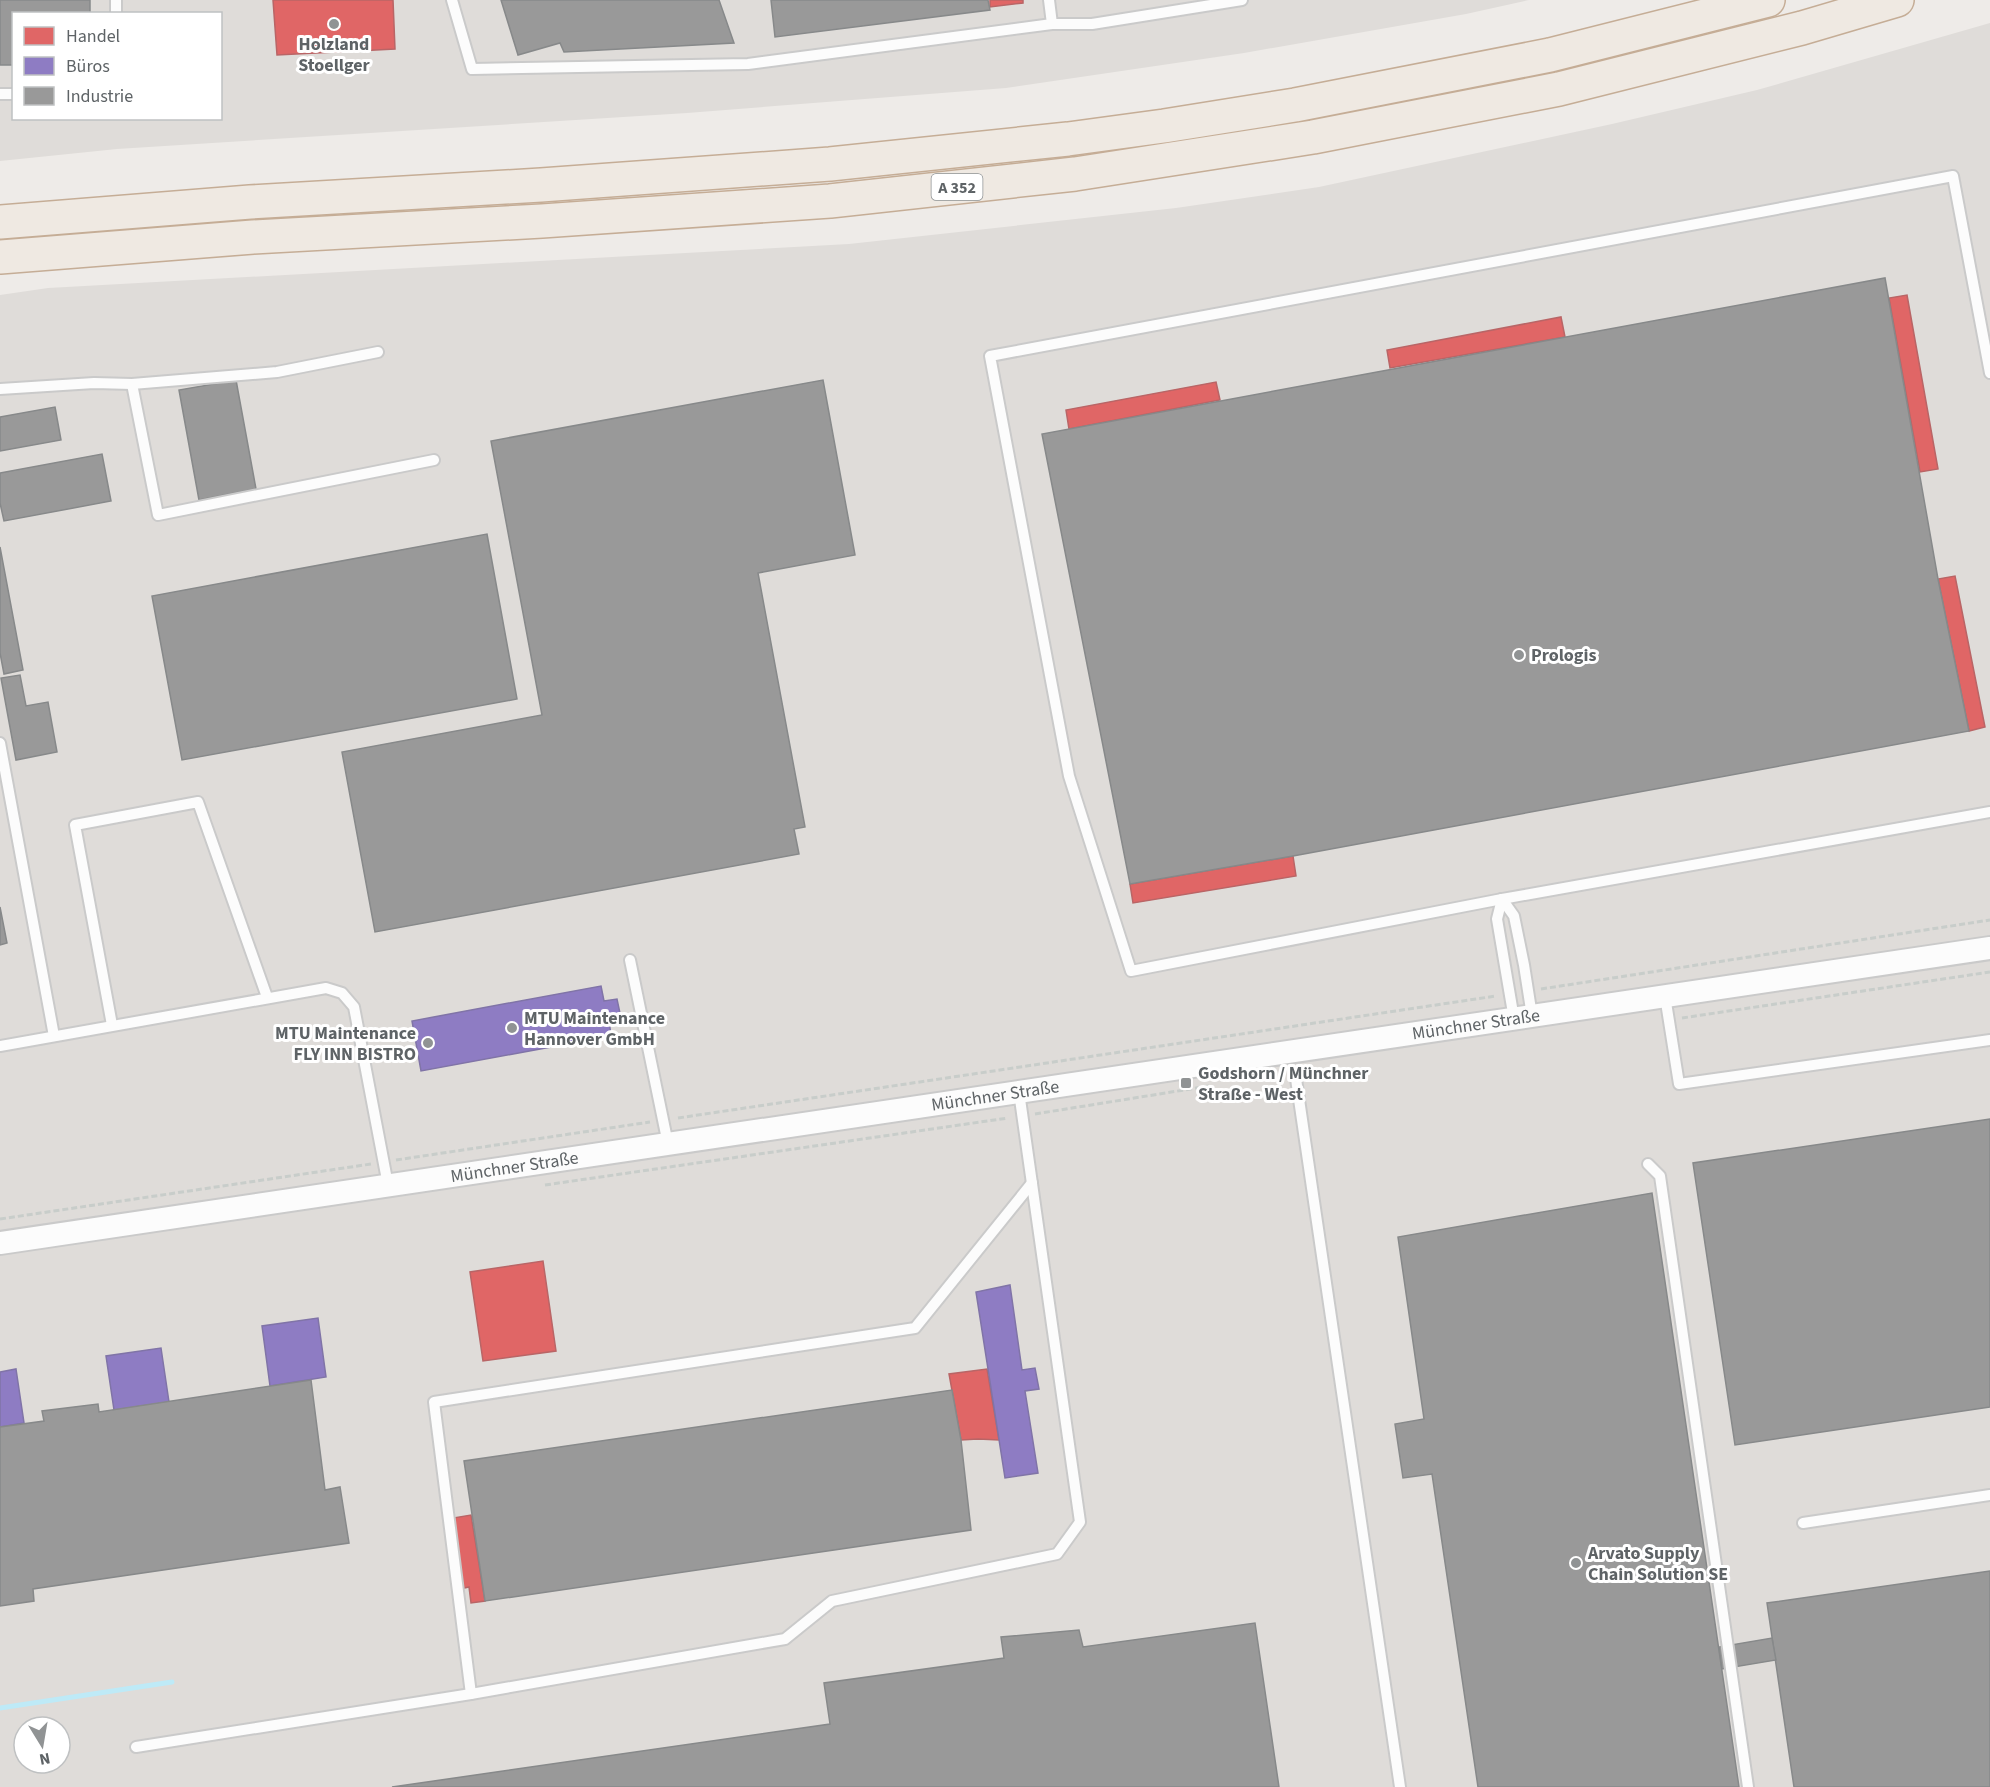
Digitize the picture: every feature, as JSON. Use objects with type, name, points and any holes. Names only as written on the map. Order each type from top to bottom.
[{"type":"highway","name":"A 352","points":[[0,222],[250,202],[830,165],[1068,139],[1295,105],[1526,59],[1768,0]]},
{"type":"highway","name":"A 352","points":[[0,257],[253,237],[542,221],[830,201],[1075,174],[1313,137],[1560,89],[1802,28],[1897,0]]},
{"type":"street","name":"Münchner Straße","points":[[0,1243],[1990,948]]},
{"type":"lane","points":[[452,0],[472,69],[748,64],[1052,24],[1092,24],[1242,0]]},
{"type":"lane","points":[[1049,0],[1052,24]]},
{"type":"lane","points":[[1990,373],[1953,176],[990,356],[1069,776],[1131,971],[1502,899],[1990,812]]},
{"type":"lane","points":[[0,389],[94,383],[132,384],[277,372],[378,352]]},
{"type":"lane","points":[[132,384],[158,515],[434,460]]},
{"type":"lane","points":[[0,743],[54,1036]]},
{"type":"lane","points":[[112,1025],[75,825],[198,802],[267,997]]},
{"type":"lane","points":[[1502,899],[1514,916],[1528,991],[1523,1017]]},
{"type":"lane","points":[[1502,899],[1497,919],[1510,994],[1523,1017]]},
{"type":"lane","points":[[630,960],[668,1144]]},
{"type":"lane","points":[[0,1046],[267,997],[326,988],[342,993],[354,1007],[388,1185]]},
{"type":"lane","points":[[1665,996],[1679,1084],[1990,1040]]},
{"type":"lane","points":[[1294,1072],[1400,1787]]},
{"type":"lane","points":[[136,1747],[471,1694],[785,1639],[832,1601],[1057,1554],[1080,1522],[1019,1092]]},
{"type":"lane","points":[[1648,1164],[1660,1176],[1748,1787]]},
{"type":"lane","points":[[471,1694],[434,1402],[915,1328],[1032,1183]]},
{"type":"lane","points":[[1803,1523],[1990,1495]]},
{"type":"path","points":[[1528,991],[1990,920]]},
{"type":"path","points":[[0,1219],[1510,994]]},
{"type":"shaded area","points":[[0,0],[1529,0],[1466,14],[1244,53],[1006,88],[687,113],[117,149],[0,161]]},
{"type":"shaded area","points":[[1990,23],[1990,1787],[0,1787],[0,295],[48,288],[849,244],[1176,208],[1319,187],[1612,124],[1757,90]]},
{"type":"building: Handel","name":"Holzland Stoellger","points":[[273,0],[393,0],[395,49],[277,55]]},
{"type":"building: Handel","points":[[990,0],[1023,0],[1023,3],[990,7]]},
{"type":"building: Handel","points":[[1907,295],[1938,469],[1920,472],[1889,298]]},
{"type":"building: Handel","points":[[1561,317],[1565,337],[1390,368],[1387,350]]},
{"type":"building: Handel","points":[[1216,382],[1220,400],[1069,429],[1066,410]]},
{"type":"building: Handel","points":[[1955,576],[1985,727],[1969,731],[1938,579]]},
{"type":"building: Handel","points":[[1293,856],[1296,876],[1133,903],[1130,884]]},
{"type":"building: Handel","points":[[543,1261],[556,1351],[483,1361],[470,1272]]},
{"type":"building: Handel","points":[[987,1369],[999,1440],[961,1440],[949,1374]]},
{"type":"building: Handel","points":[[471,1515],[485,1601],[471,1603],[469,1587],[464,1588],[453,1518]]},
{"type":"building: Büros","name":"MTU Maintenance Hannover GmbH","points":[[601,986],[604,1001],[617,999],[621,1018],[609,1020],[611,1036],[421,1071],[412,1021]]},
{"type":"building: Büros","points":[[1010,1285],[1022,1370],[1035,1368],[1039,1389],[1025,1391],[1038,1473],[1005,1478],[976,1292]]},
{"type":"building: Büros","points":[[318,1318],[326,1377],[270,1386],[262,1326]]},
{"type":"building: Büros","points":[[161,1348],[169,1402],[114,1410],[106,1356]]},
{"type":"building: Büros","points":[[16,1369],[24,1423],[0,1427],[0,1372]]},
{"type":"building: Industrie","points":[[0,0],[90,0],[90,12],[12,12],[12,65],[0,65]]},
{"type":"building: Industrie","points":[[501,0],[719,0],[734,43],[564,52],[560,43],[518,55]]},
{"type":"building: Industrie","points":[[771,0],[988,0],[990,10],[775,37]]},
{"type":"building: Industrie","name":"Prologis","points":[[1885,278],[1938,579],[1969,731],[1130,884],[1042,434]]},
{"type":"building: Industrie","points":[[236,380],[256,489],[199,500],[179,390]]},
{"type":"building: Industrie","points":[[823,380],[855,555],[758,573],[805,827],[794,829],[799,854],[375,932],[342,752],[542,715],[491,441]]},
{"type":"building: Industrie","points":[[55,407],[61,440],[0,451],[0,417]]},
{"type":"building: Industrie","points":[[102,454],[111,501],[4,521],[0,503],[0,473]]},
{"type":"building: Industrie","points":[[487,534],[517,699],[182,760],[152,596]]},
{"type":"building: Industrie","points":[[0,547],[23,670],[4,674],[0,653]]},
{"type":"building: Industrie","points":[[20,675],[26,706],[48,702],[57,752],[16,760],[1,678]]},
{"type":"building: Industrie","points":[[0,907],[7,943],[0,945]]},
{"type":"building: Industrie","points":[[1990,1119],[1990,1407],[1735,1445],[1693,1163]]},
{"type":"building: Industrie","name":"Arvato Supply Chain Solution SE","points":[[1652,1193],[1739,1787],[1478,1787],[1432,1474],[1403,1478],[1395,1424],[1424,1419],[1398,1237]]},
{"type":"building: Industrie","points":[[311,1380],[325,1490],[340,1487],[349,1543],[33,1589],[34,1601],[0,1606],[0,1427],[44,1421],[42,1411],[98,1404],[99,1412]]},
{"type":"building: Industrie","points":[[952,1390],[961,1440],[971,1530],[485,1601],[464,1461]]},
{"type":"building: Industrie","points":[[1990,1571],[1990,1787],[1794,1787],[1767,1603]]},
{"type":"building: Industrie","points":[[1255,1623],[1279,1787],[392,1787],[830,1724],[824,1683],[1004,1658],[1001,1637],[1079,1630],[1083,1647]]},
{"type":"building: Industrie","points":[[1772,1638],[1776,1660],[1722,1669],[1719,1647]]},
{"type":"waterway","points":[[0,1708],[172,1682]]},
{"type":"place","name":"Holzland Stoellger","points":[[334,24]]},
{"type":"place","name":"Prologis","points":[[1519,655]]},
{"type":"place","name":"MTU Maintenance Hannover GmbH","points":[[512,1028]]},
{"type":"place","name":"MTU Maintenance FLY INN BISTRO","points":[[428,1043]]},
{"type":"place","name":"Godshorn / Münchner Straße - West","points":[[1186,1083]]},
{"type":"place","name":"Arvato Supply Chain Solution SE","points":[[1576,1563]]}]
